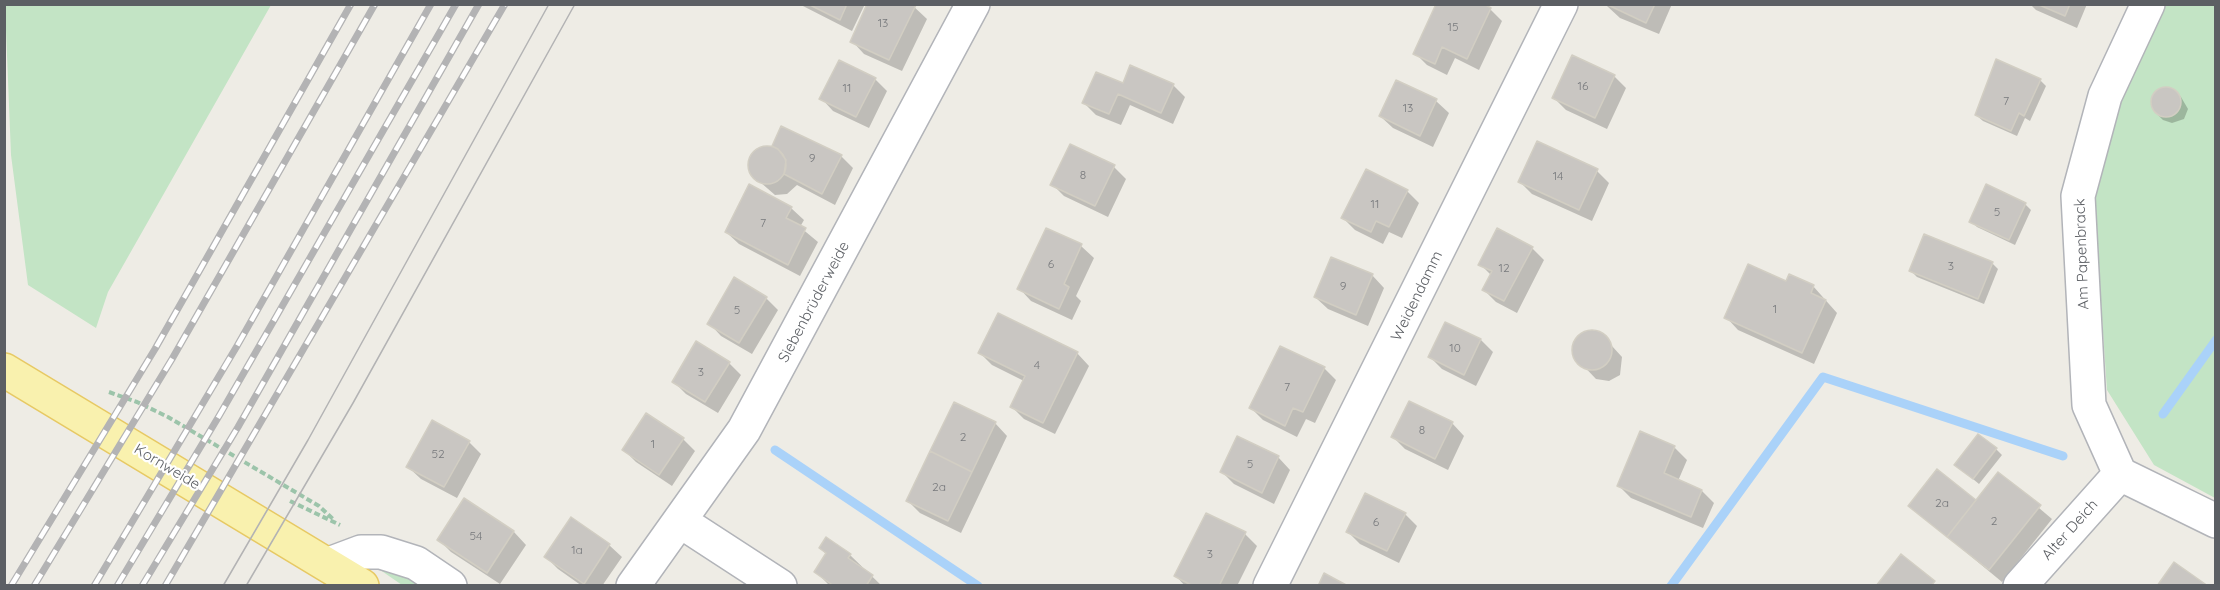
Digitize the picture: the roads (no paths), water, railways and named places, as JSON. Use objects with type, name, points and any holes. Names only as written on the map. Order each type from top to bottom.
[{"type":"main road","name":"Kornweide","points":[[4,370],[362,585]]},
{"type":"street","name":"Siebenbrüderweide","points":[[633,585],[744,430],[973,4]]},
{"type":"street","name":"Weidendamm","points":[[1270,585],[1561,4]]},
{"type":"street","name":"Am Papenbrack","points":[[2120,474],[2089,405],[2078,196],[2105,96],[2148,4]]},
{"type":"street","points":[[2120,474],[2216,521]]},
{"type":"street","name":"Alter Deich","points":[[2020,585],[2120,474]]},
{"type":"street","points":[[680,521],[780,585]]},
{"type":"street","points":[[329,564],[361,552],[381,552],[416,563],[450,585]]},
{"type":"waterway","points":[[2163,414],[2216,340]]},
{"type":"waterway","points":[[1671,586],[1823,377],[2063,456]]},
{"type":"waterway","points":[[775,450],[978,586]]},
{"type":"tram line","points":[[223,586],[308,440],[549,4]]},
{"type":"tram line","points":[[246,586],[353,403],[575,4]]},
{"type":"railway","points":[[11,586],[155,349],[351,4]]},
{"type":"railway","points":[[34,586],[172,359],[375,4]]},
{"type":"railway","points":[[94,586],[237,346],[431,4]]},
{"type":"railway","points":[[117,586],[219,416],[456,4]]},
{"type":"railway","points":[[142,586],[238,427],[479,4]]},
{"type":"railway","points":[[165,586],[505,4]]}]
